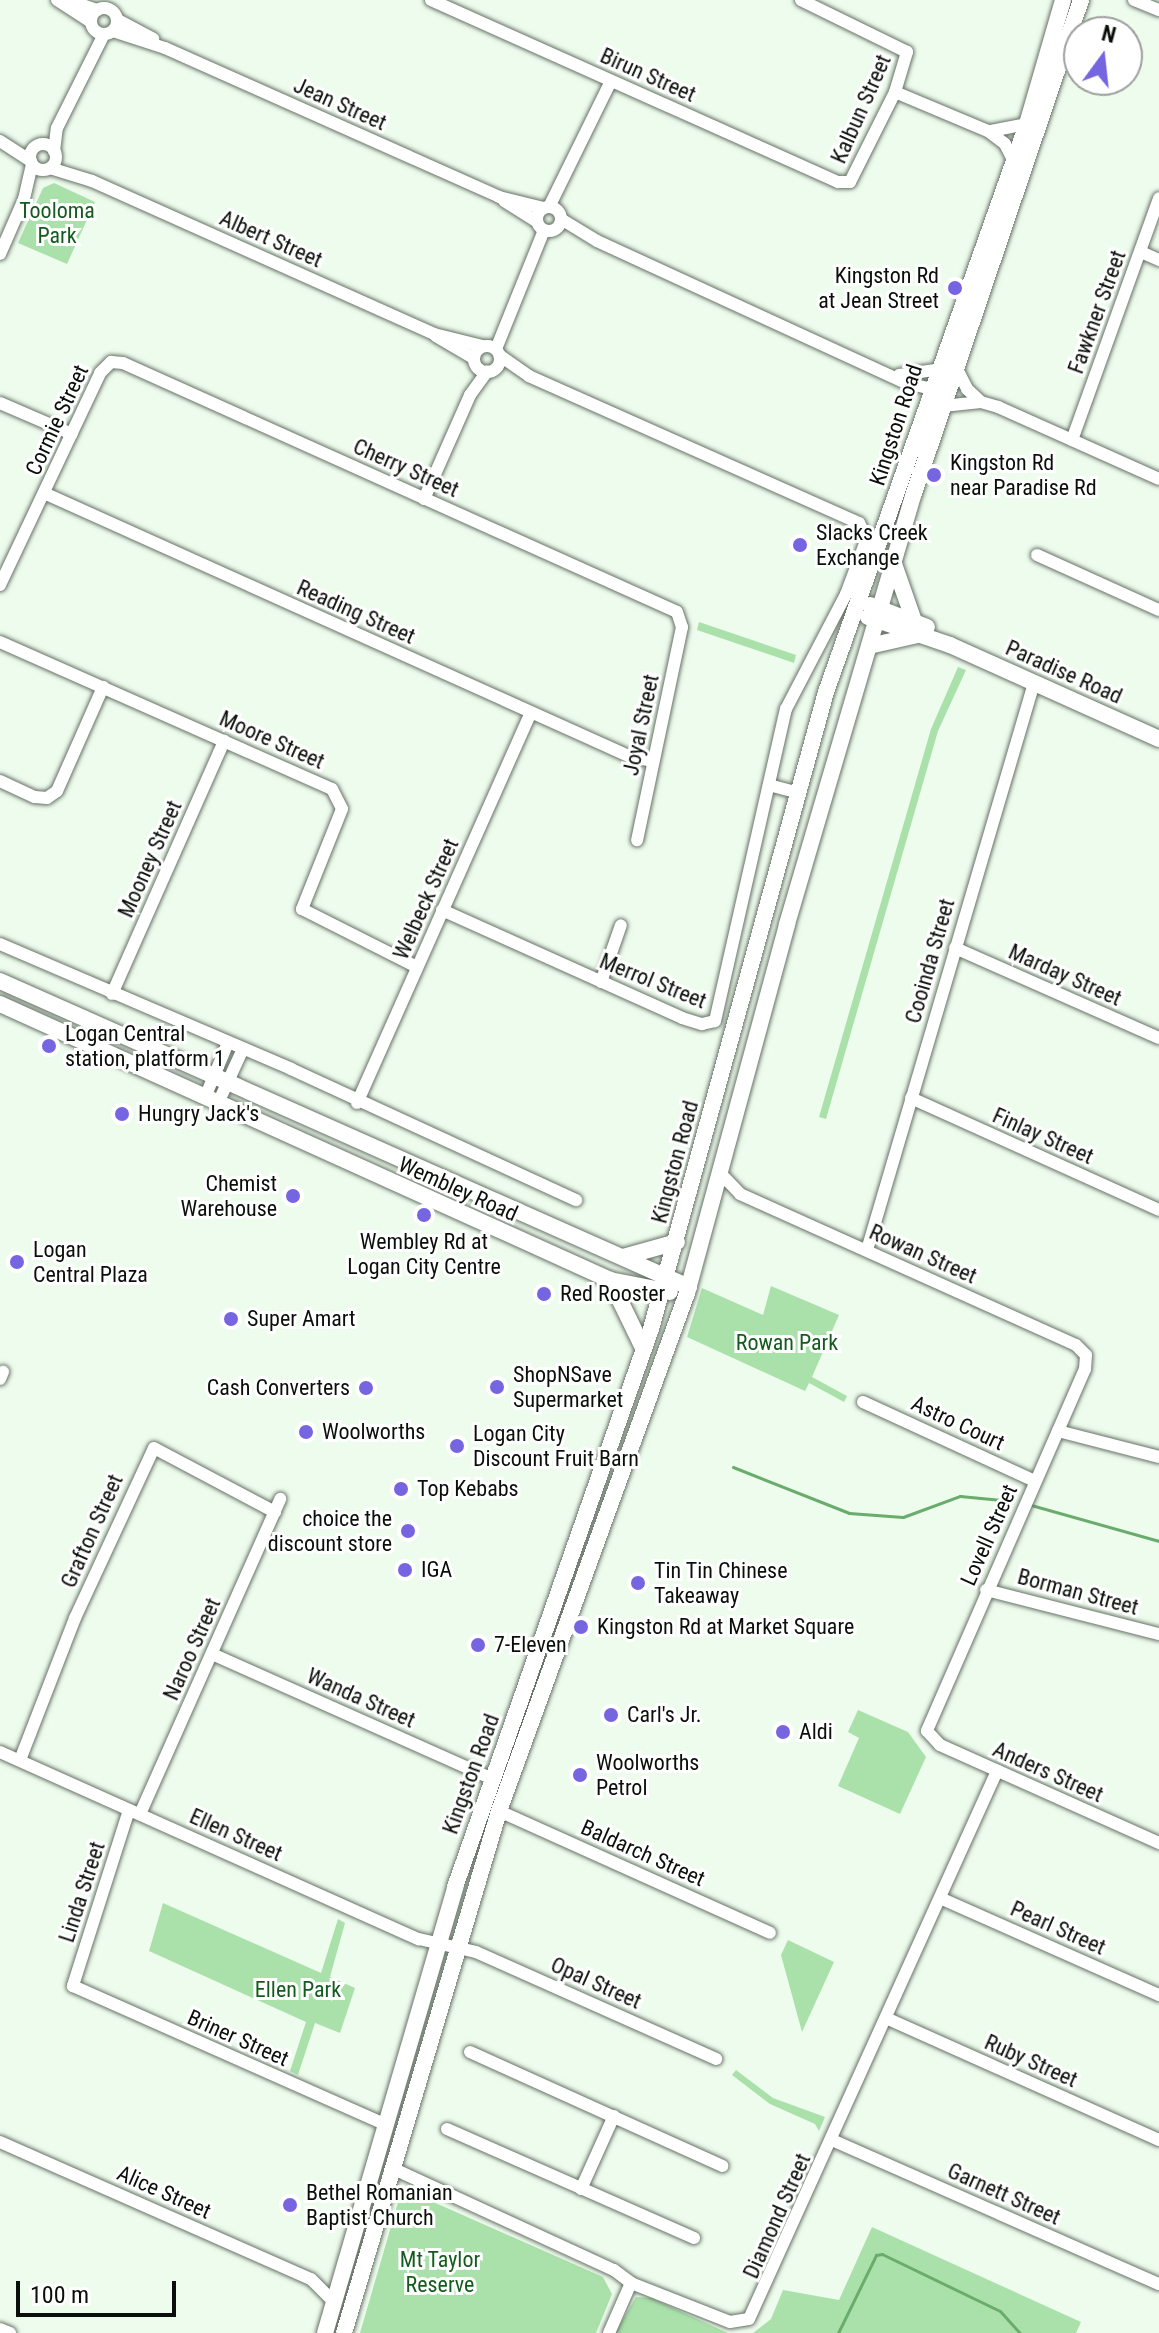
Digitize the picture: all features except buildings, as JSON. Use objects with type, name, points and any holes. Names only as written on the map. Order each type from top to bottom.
[{"type":"main road","name":"Kingston Road","points":[[325,2333],[438,1944],[677,1242],[798,793],[936,370],[1027,124],[1063,0]]},
{"type":"main road","name":"Kingston Road","points":[[344,2333],[499,1811],[688,1290],[878,614],[943,406],[1081,0]]},
{"type":"main road","points":[[869,646],[917,628],[894,564]]},
{"type":"main road","name":"Paradise Road","points":[[858,607],[917,628],[1159,739]]},
{"type":"main road","name":"Wembley Road","points":[[0,981],[623,1257],[664,1284]]},
{"type":"main road","name":"Wembley Road","points":[[0,1004],[610,1280],[664,1284],[688,1290]]},
{"type":"main road","points":[[623,1257],[677,1242]]},
{"type":"main road","points":[[610,1280],[642,1346]]},
{"type":"street","name":"Jean Street","points":[[57,0],[106,17]]},
{"type":"street","name":"Jean Street","points":[[68,0],[165,48],[899,375],[929,392]]},
{"type":"street","name":"Birun Street","points":[[431,0],[450,4],[611,81],[838,182],[850,182]]},
{"type":"street","name":"Kalbun Street","points":[[801,0],[907,52],[895,92],[850,182]]},
{"type":"street","points":[[1134,0],[1159,10]]},
{"type":"street","points":[[0,254],[44,162],[106,17]]},
{"type":"street","points":[[424,499],[611,81]]},
{"type":"street","points":[[895,92],[988,131],[1005,144],[1014,162]]},
{"type":"street","points":[[988,131],[1008,132],[1027,124]]},
{"type":"street","points":[[44,162],[38,146],[57,128]]},
{"type":"street","name":"Albert Street","points":[[0,140],[38,146],[44,162]]},
{"type":"street","name":"Albert Street","points":[[0,140],[434,334],[492,349],[529,376],[866,529]]},
{"type":"street","name":"Fawkner Street","points":[[1072,440],[1159,198]]},
{"type":"street","points":[[1141,252],[1159,260]]},
{"type":"street","name":"Albert Street","points":[[434,334],[483,367],[529,376]]},
{"type":"street","points":[[483,367],[492,349]]},
{"type":"street","name":"Cormie Street","points":[[0,585],[100,373],[111,362]]},
{"type":"street","name":"Cherry Street","points":[[111,362],[123,363],[682,617]]},
{"type":"street","points":[[929,392],[939,388],[946,372],[957,367],[967,389],[981,402],[1159,479]]},
{"type":"street","points":[[899,375],[936,370]]},
{"type":"street","points":[[943,406],[981,402]]},
{"type":"street","points":[[0,403],[72,434]]},
{"type":"street","name":"Reading Street","points":[[44,493],[531,713],[631,757],[653,761]]},
{"type":"street","name":"Merrol Street","points":[[442,910],[692,1022],[715,1021],[788,702],[853,578],[866,529]]},
{"type":"street","points":[[1037,555],[1159,610]]},
{"type":"street","name":"Joyal Street","points":[[637,840],[682,617]]},
{"type":"street","name":"Moore Street","points":[[0,642],[332,789],[341,799],[342,809],[302,909],[417,967]]},
{"type":"street","name":"Cooinda Street","points":[[867,1250],[1034,683]]},
{"type":"street","points":[[0,781],[35,797],[47,798],[57,791],[103,687]]},
{"type":"street","name":"Welbeck Street","points":[[357,1103],[531,713]]},
{"type":"street","name":"Mooney Street","points":[[112,994],[224,741]]},
{"type":"street","points":[[769,785],[798,793]]},
{"type":"street","points":[[601,982],[621,925]]},
{"type":"street","name":"Wembley Road","points":[[0,944],[576,1200]]},
{"type":"street","name":"Marday Street","points":[[955,948],[1159,1038]]},
{"type":"street","points":[[222,1078],[227,1045]]},
{"type":"street","points":[[212,1098],[242,1051]]},
{"type":"street","name":"Finlay Street","points":[[911,1098],[1159,1210]]},
{"type":"street","name":"Rowan Street","points":[[721,1174],[740,1194],[1076,1345],[1086,1355]]},
{"type":"street","name":"Rowan Street","points":[[716,1194],[740,1194]]},
{"type":"street","name":"Lovell Street","points":[[927,1731],[1085,1369],[1086,1355]]},
{"type":"street","name":"Astro Court","points":[[863,1402],[1035,1481]]},
{"type":"street","points":[[1058,1431],[1159,1457]]},
{"type":"street","name":"Grafton Street","points":[[20,1760],[75,1618],[154,1448],[275,1512]]},
{"type":"street","name":"Naroo Street","points":[[134,1812],[212,1654],[280,1499]]},
{"type":"street","name":"Borman Street","points":[[986,1590],[1159,1634]]},
{"type":"street","name":"Wanda Street","points":[[212,1654],[493,1779]]},
{"type":"street","name":"Anders Street","points":[[927,1731],[940,1745],[1159,1843]]},
{"type":"street","name":"Ellen Street","points":[[0,1752],[438,1944],[458,1948]]},
{"type":"street","name":"Diamond Street","points":[[394,2169],[614,2270],[631,2283],[730,2322],[749,2319],[997,1771]]},
{"type":"street","name":"Baldarch Street","points":[[499,1811],[770,1933]]},
{"type":"street","name":"Linda Street","points":[[73,1986],[134,1812]]},
{"type":"street","name":"Pearl Street","points":[[940,1898],[1159,1995]]},
{"type":"street","name":"Opal Street","points":[[458,1948],[716,2059]]},
{"type":"street","name":"Briner Street","points":[[73,1986],[387,2125]]},
{"type":"street","name":"Ruby Street","points":[[886,2018],[1159,2140]]},
{"type":"street","points":[[470,2052],[723,2166]]},
{"type":"street","points":[[581,2189],[614,2116]]},
{"type":"street","points":[[447,2129],[694,2238]]},
{"type":"street","name":"Garnett Street","points":[[832,2140],[1159,2284]]},
{"type":"street","name":"Alice Street","points":[[0,2142],[311,2279],[333,2301]]},
{"type":"street","points":[[311,2279],[341,2272]]},
{"type":"street","points":[[609,2333],[631,2283]]},
{"type":"street","points":[[0,2329],[10,2333]]},
{"type":"green space","name":"Tooloma Park","points":[[54,183],[95,202],[67,264],[18,243],[43,188]]},
{"type":"green space","points":[[699,622],[796,655],[794,663],[697,630]]},
{"type":"green space","points":[[958,667],[966,670],[938,731],[826,1119],[819,1117],[931,729]]},
{"type":"green space","name":"Rowan Park","points":[[771,1286],[839,1315],[812,1377],[847,1396],[844,1402],[809,1383],[805,1391],[687,1337],[702,1288],[763,1315]]},
{"type":"green space","points":[[858,1710],[908,1732],[926,1757],[900,1814],[838,1786],[859,1738],[848,1732]]},
{"type":"green space","name":"Ellen Park","points":[[163,1903],[321,1973],[338,1919],[345,1923],[330,1977],[355,1988],[340,2033],[315,2023],[298,2075],[290,2071],[306,2022],[149,1951]]},
{"type":"green space","points":[[788,1940],[834,1962],[802,2032],[781,1955]]},
{"type":"green space","points":[[736,2070],[773,2098],[825,2117],[819,2131],[815,2124],[770,2104],[732,2075]]},
{"type":"green space","name":"Mt Taylor Reserve","points":[[413,2193],[603,2277],[612,2294],[596,2333],[360,2333],[399,2199]]},
{"type":"green space","points":[[872,2227],[1081,2322],[1076,2333],[753,2333],[771,2319],[783,2290],[839,2300]]},
{"type":"green space","points":[[636,2297],[651,2298],[728,2333],[615,2333]]},
{"type":"waterway","points":[[733,1467],[849,1513],[903,1517],[960,1496],[1012,1501]]},
{"type":"waterway","points":[[1031,1505],[1159,1541]]},
{"type":"waterway","points":[[838,2333],[876,2255],[882,2254],[1000,2311],[1020,2333]]},
{"type":"place","name":"Kingston Rd at Jean Street","points":[[955,288]]},
{"type":"place","name":"Kingston Rd near Paradise Rd","points":[[934,475]]},
{"type":"place","name":"Slacks Creek Exchange","points":[[800,545]]},
{"type":"place","name":"Logan Central station, platform 1","points":[[49,1046]]},
{"type":"place","name":"Hungry Jack's","points":[[122,1114]]},
{"type":"place","name":"Chemist Warehouse","points":[[293,1196]]},
{"type":"place","name":"Wembley Rd at Logan City Centre","points":[[424,1215]]},
{"type":"place","name":"Logan Central Plaza","points":[[17,1262]]},
{"type":"place","name":"Red Rooster","points":[[544,1294]]},
{"type":"place","name":"Super Amart","points":[[231,1319]]},
{"type":"place","name":"ShopNSave Supermarket","points":[[497,1387]]},
{"type":"place","name":"Cash Converters","points":[[366,1388]]},
{"type":"place","name":"Woolworths","points":[[306,1432]]},
{"type":"place","name":"Logan City Discount Fruit Barn","points":[[457,1446]]},
{"type":"place","name":"Top Kebabs","points":[[401,1489]]},
{"type":"place","name":"choice the discount store","points":[[408,1531]]},
{"type":"place","name":"IGA","points":[[405,1570]]},
{"type":"place","name":"Tin Tin Chinese Takeaway","points":[[638,1583]]},
{"type":"place","name":"Kingston Rd at Market Square","points":[[581,1627]]},
{"type":"place","name":"7-Eleven","points":[[478,1645]]},
{"type":"place","name":"Carl's Jr.","points":[[611,1715]]},
{"type":"place","name":"Aldi","points":[[783,1732]]},
{"type":"place","name":"Woolworths Petrol","points":[[580,1775]]},
{"type":"place","name":"Bethel Romanian Baptist Church","points":[[290,2205]]}]
